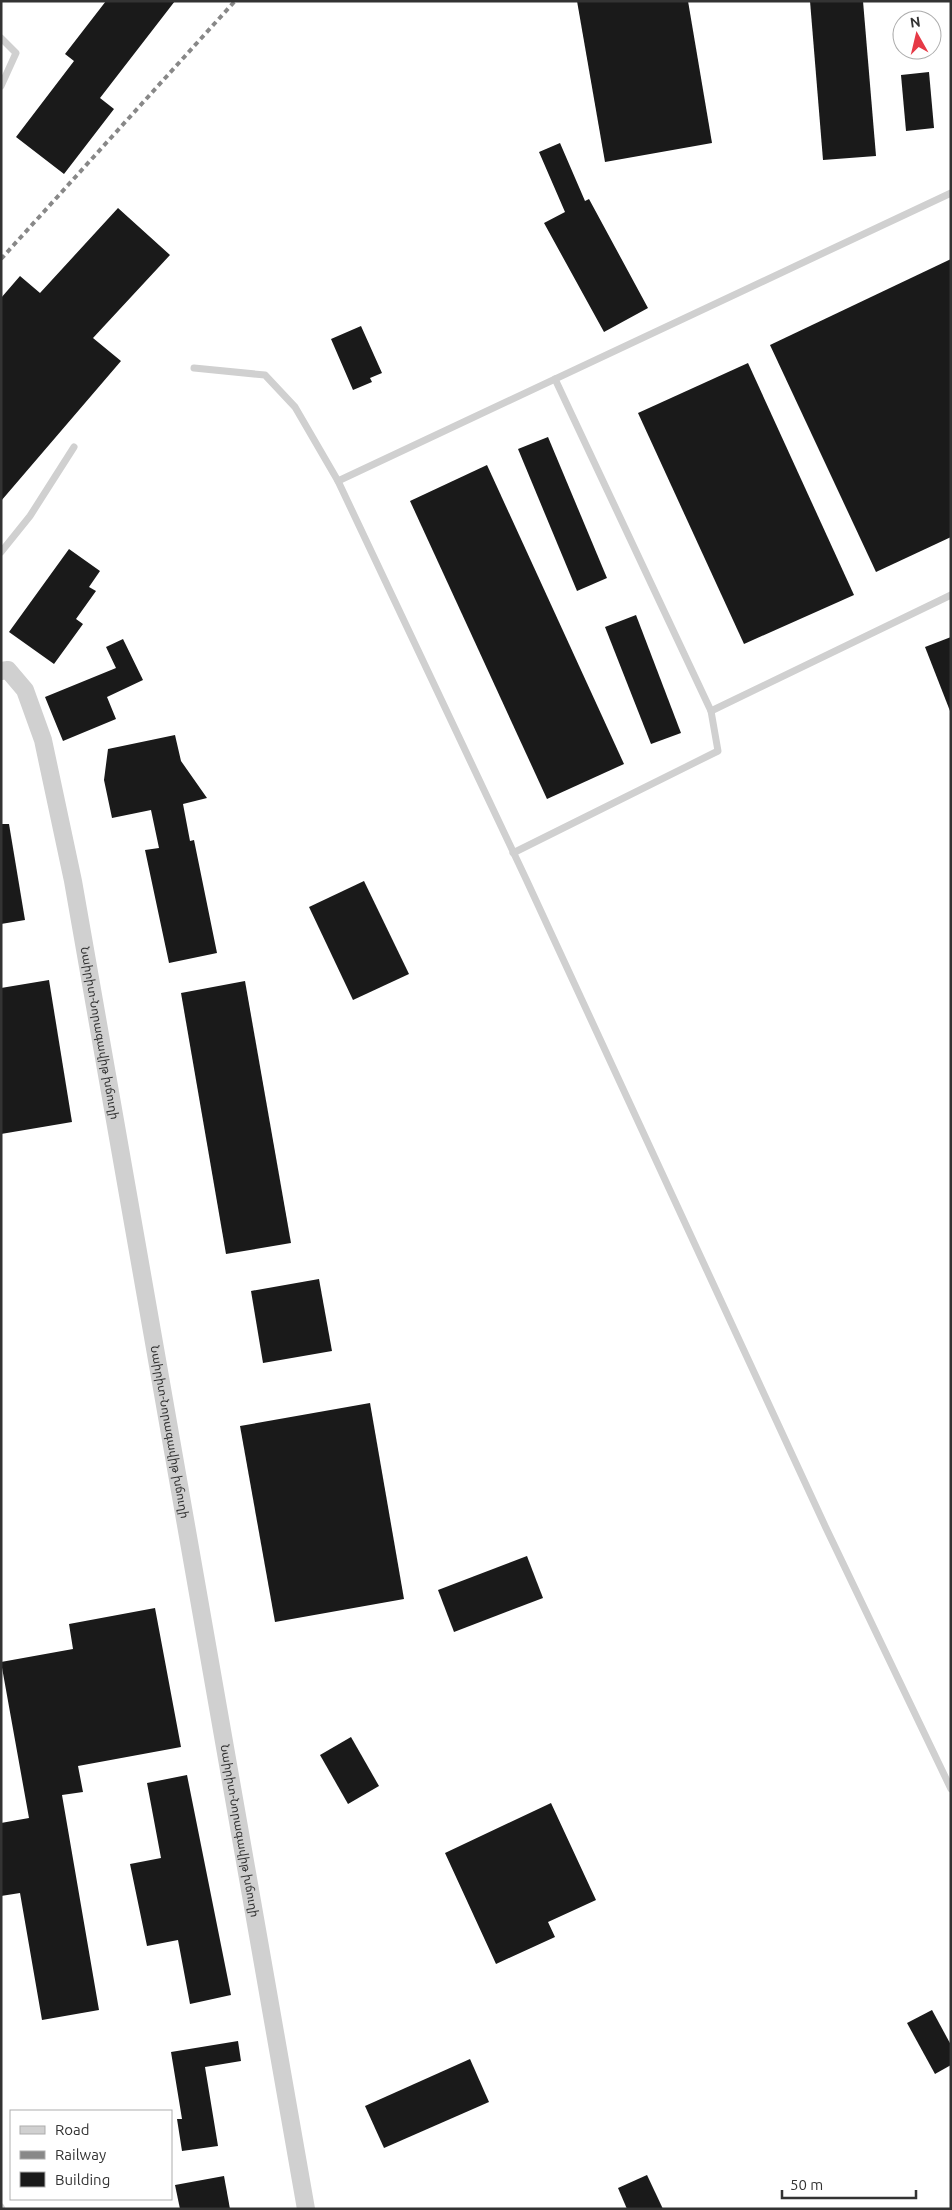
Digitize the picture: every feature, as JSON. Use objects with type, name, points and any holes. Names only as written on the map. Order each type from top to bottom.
[{"type":"street","name":"Նաիրիտ-Նորագավիթ խճուղի","points":[[1,671],[8,670],[25,690],[43,740],[73,881],[306,2209]]},
{"type":"lane","points":[[1,38],[16,53],[1,86]]},
{"type":"lane","points":[[338,482],[951,192]]},
{"type":"lane","points":[[194,368],[265,375],[295,407],[338,482],[514,853],[826,1528],[951,1789]]},
{"type":"lane","points":[[514,853],[718,751],[711,711],[555,379]]},
{"type":"lane","points":[[1,552],[30,516],[74,447]]},
{"type":"lane","points":[[711,711],[951,595]]},
{"type":"building","points":[[106,1],[175,1],[100,98],[114,109],[64,174],[16,137],[74,61],[65,54]]},
{"type":"building","points":[[577,1],[688,1],[712,143],[605,162]]},
{"type":"building","points":[[810,1],[863,1],[876,156],[823,160]]},
{"type":"building","points":[[929,72],[934,128],[906,131],[901,75]]},
{"type":"building","points":[[560,143],[585,201],[589,199],[648,308],[604,332],[544,223],[565,212],[539,152]]},
{"type":"building","points":[[118,208],[170,255],[93,338],[121,361],[1,501],[1,298],[20,276],[40,293]]},
{"type":"building","points":[[951,259],[951,537],[876,572],[770,345]]},
{"type":"building","points":[[361,326],[382,373],[370,378],[372,382],[353,390],[331,339]]},
{"type":"building","points":[[748,363],[854,595],[744,644],[638,413]]},
{"type":"building","points":[[548,437],[607,578],[577,591],[518,449]]},
{"type":"building","points":[[487,465],[624,764],[547,799],[410,501]]},
{"type":"building","points":[[69,549],[100,571],[89,587],[96,591],[76,619],[83,624],[54,664],[9,632]]},
{"type":"building","points":[[636,615],[681,733],[651,744],[605,627]]},
{"type":"building","points":[[951,637],[951,710],[950,711],[925,647]]},
{"type":"building","points":[[123,639],[143,680],[107,697],[116,719],[63,741],[45,697],[116,668],[106,647]]},
{"type":"building","points":[[175,735],[181,761],[207,798],[183,804],[190,841],[194,840],[217,953],[169,963],[145,850],[159,848],[151,810],[112,818],[104,780],[108,749]]},
{"type":"building","points":[[1,824],[9,824],[25,920],[1,924]]},
{"type":"building","points":[[364,881],[409,974],[353,1000],[309,907]]},
{"type":"building","points":[[49,980],[72,1122],[1,1134],[1,988]]},
{"type":"building","points":[[245,981],[291,1243],[226,1254],[181,993]]},
{"type":"building","points":[[319,1279],[332,1351],[263,1363],[251,1291]]},
{"type":"building","points":[[370,1403],[404,1599],[275,1622],[240,1426]]},
{"type":"building","points":[[527,1556],[543,1598],[454,1632],[438,1590]]},
{"type":"building","points":[[155,1608],[181,1747],[78,1766],[83,1792],[62,1795],[99,2010],[42,2020],[20,1893],[1,1896],[1,1823],[29,1818],[1,1662],[73,1649],[69,1624]]},
{"type":"building","points":[[351,1737],[379,1786],[348,1804],[320,1755]]},
{"type":"building","points":[[187,1775],[231,1995],[190,2004],[178,1940],[147,1946],[130,1864],[161,1858],[147,1783]]},
{"type":"building","points":[[551,1803],[596,1900],[548,1922],[555,1937],[496,1964],[445,1853]]},
{"type":"building","points":[[932,2010],[951,2045],[951,2065],[935,2074],[907,2023]]},
{"type":"building","points":[[238,2041],[241,2061],[205,2067],[218,2146],[182,2151],[177,2119],[182,2119],[171,2052]]},
{"type":"building","points":[[470,2059],[489,2102],[384,2148],[365,2106]]},
{"type":"building","points":[[647,2175],[663,2209],[627,2209],[618,2188]]},
{"type":"building","points":[[224,2176],[230,2209],[180,2209],[175,2185]]},
{"type":"railway","points":[[1,259],[235,1]]}]
